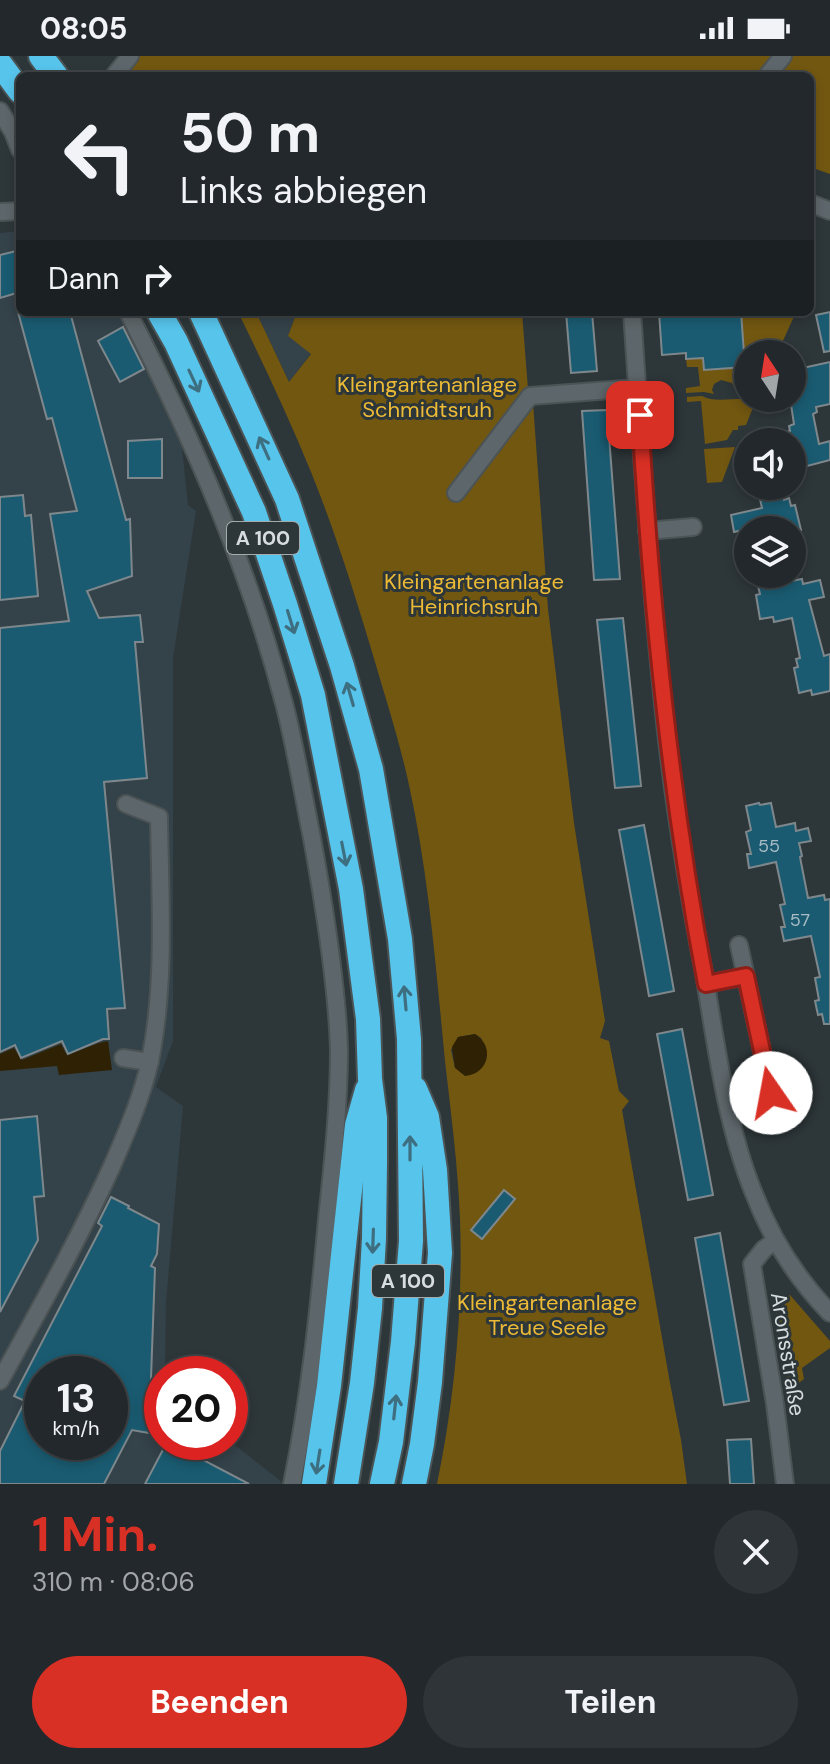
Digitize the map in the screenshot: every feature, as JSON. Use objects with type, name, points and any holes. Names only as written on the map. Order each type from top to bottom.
[{"type":"highway","points":[[0,64],[16,86]]},
{"type":"highway","name":"A 100","points":[[161,316],[254,512],[313,695],[351,889],[368,1019],[375,1118],[374,1238],[362,1383],[346,1484]]},
{"type":"highway","name":"A 100","points":[[203,316],[287,499],[342,666],[371,769],[400,939],[409,1039],[411,1241],[393,1428],[382,1484]]},
{"type":"highway","points":[[410,1076],[427,1117],[435,1170],[440,1253],[430,1382],[414,1484]]},
{"type":"highway","points":[[314,1484],[329,1386],[357,1125],[370,1079]]},
{"type":"street","points":[[117,72],[130,56]]},
{"type":"street","points":[[770,72],[783,56]]},
{"type":"street","points":[[0,111],[16,140]]},
{"type":"street","points":[[130,316],[187,432],[232,540],[263,628],[286,708],[319,877],[339,1048],[336,1123],[315,1346],[305,1421],[292,1484]]},
{"type":"street","name":"Aronsstraße","points":[[632,316],[647,531],[669,754],[690,901],[724,1086],[750,1184],[775,1241],[799,1277],[830,1313]]},
{"type":"street","points":[[456,493],[530,396],[638,388]]},
{"type":"street","points":[[647,531],[693,527]]},
{"type":"street","points":[[0,1381],[97,1199],[139,1100],[150,1062],[160,939],[159,817],[126,804]]},
{"type":"street","points":[[739,945],[771,1093]]},
{"type":"street","points":[[706,984],[746,976]]},
{"type":"street","points":[[123,1058],[150,1062]]},
{"type":"street","name":"Aronsstraße","points":[[775,1241],[752,1264],[785,1484]]},
{"type":"shaded area","points":[[16,231],[16,316],[124,316],[181,438],[188,505],[196,511],[173,658],[173,1041],[156,1087],[183,1106],[166,1303],[165,1356],[144,1356],[144,1460],[248,1460],[248,1455],[281,1484],[0,1484],[0,233]]},
{"type":"shaded area","points":[[258,316],[296,316],[288,336],[311,353],[289,382]]},
{"type":"shaded area","points":[[475,1034],[485,1045],[486,1059],[480,1070],[465,1076],[455,1068],[452,1047],[458,1037]]},
{"type":"shaded area","points":[[108,1041],[112,1070],[59,1075],[57,1066],[0,1071],[0,1054],[14,1048],[22,1060],[61,1044],[67,1055]]},
{"type":"green space","points":[[137,56],[830,56],[830,174],[814,168],[814,72],[124,72]]},
{"type":"green space","points":[[240,316],[258,316],[289,382],[311,354],[288,336],[296,316],[522,316],[528,389],[533,403],[548,609],[574,823],[605,1021],[600,1038],[609,1041],[619,1091],[629,1101],[622,1110],[687,1484],[437,1484],[449,1418],[456,1352],[460,1219],[422,854],[402,754],[368,638],[320,495]],"holes":[[[475,1034],[481,1038],[487,1052],[455,1068],[451,1050],[458,1037]]]},
{"type":"green space","points":[[741,316],[794,316],[783,340],[743,340]]},
{"type":"green space","points":[[703,358],[704,370],[734,368],[734,387],[732,383],[721,380],[714,384],[714,394],[686,393],[686,388],[700,386],[698,367],[687,367],[686,359]]},
{"type":"green space","points":[[687,397],[734,399],[734,412],[751,412],[746,425],[734,428],[727,440],[705,444],[701,401],[687,402]]},
{"type":"green space","points":[[734,447],[722,482],[707,483],[704,449]]},
{"type":"green space","points":[[790,1295],[830,1341],[830,1348],[802,1368],[804,1379],[788,1391],[774,1301]]},
{"type":"building","points":[[16,251],[16,293],[0,298],[0,255]]},
{"type":"building","points":[[830,312],[830,351],[824,352],[816,315]]},
{"type":"building","points":[[19,316],[71,316],[126,520],[130,519],[132,576],[87,591],[99,618],[140,615],[143,642],[135,642],[147,778],[104,782],[125,1008],[107,1009],[109,1039],[68,1054],[62,1041],[21,1058],[15,1045],[0,1052],[0,628],[69,621],[50,514],[77,511],[52,418],[47,419]]},
{"type":"building","points":[[566,316],[592,316],[597,371],[571,373]]},
{"type":"building","points":[[659,316],[741,316],[743,340],[734,340],[734,368],[704,370],[703,358],[686,359],[686,353],[662,355]]},
{"type":"building","points":[[123,327],[144,369],[120,382],[98,341]]},
{"type":"building","points":[[830,362],[830,404],[816,407],[817,412],[813,414],[819,444],[830,441],[830,460],[806,466],[806,428],[789,426],[794,424],[792,412],[806,412],[806,367]]},
{"type":"building","points":[[607,410],[620,579],[594,580],[582,411]]},
{"type":"building","points":[[162,439],[162,478],[128,478],[128,441]]},
{"type":"building","points":[[23,495],[25,516],[31,515],[38,596],[0,600],[0,497]]},
{"type":"building","points":[[760,500],[790,500],[791,506],[795,505],[798,516],[734,516],[734,532],[731,515],[762,508]]},
{"type":"building","points":[[820,580],[824,597],[809,600],[824,656],[830,654],[830,691],[812,695],[811,690],[799,693],[794,668],[798,667],[796,659],[800,658],[792,618],[774,622],[773,617],[760,619],[756,595],[760,594],[758,588],[806,588],[806,583]]},
{"type":"building","points":[[623,618],[641,786],[615,788],[597,620]]},
{"type":"building","points":[[771,803],[776,827],[795,823],[796,831],[808,828],[811,841],[799,843],[808,898],[824,895],[825,900],[830,899],[830,1024],[824,1024],[822,1014],[818,1015],[815,978],[820,977],[811,936],[784,941],[781,927],[785,927],[780,905],[785,904],[776,862],[749,868],[747,854],[751,854],[746,832],[751,830],[746,806]]},
{"type":"building","points":[[644,825],[674,991],[649,996],[619,830]]},
{"type":"building","points":[[682,1029],[713,1195],[688,1200],[657,1034]]},
{"type":"building","points":[[37,1116],[44,1196],[34,1197],[38,1240],[0,1312],[0,1120]]},
{"type":"building","points":[[504,1190],[515,1199],[482,1239],[471,1230]]},
{"type":"building","points":[[111,1197],[159,1224],[157,1254],[151,1266],[155,1268],[152,1356],[144,1356],[144,1432],[132,1430],[128,1438],[128,1356],[35,1356],[102,1226],[98,1223]]},
{"type":"building","points":[[720,1233],[749,1401],[724,1405],[695,1238]]},
{"type":"building","points":[[24,1377],[24,1401],[14,1396]]},
{"type":"building","points":[[24,1403],[24,1460],[116,1460],[104,1484],[0,1484],[0,1451]]},
{"type":"building","points":[[751,1439],[754,1484],[730,1484],[727,1440]]},
{"type":"building","points":[[158,1460],[203,1460],[249,1484],[145,1484]]},
{"type":"route","points":[[640,415],[667,742],[690,901],[706,984],[746,976],[771,1093]]},
{"type":"park label","name":"Kleingartenanlage Schmidtsruh","points":[[427,396]]},
{"type":"park label","name":"Kleingartenanlage Heinrichsruh","points":[[474,594]]},
{"type":"park label","name":"Kleingartenanlage Treue Seele","points":[[547,1314]]}]
